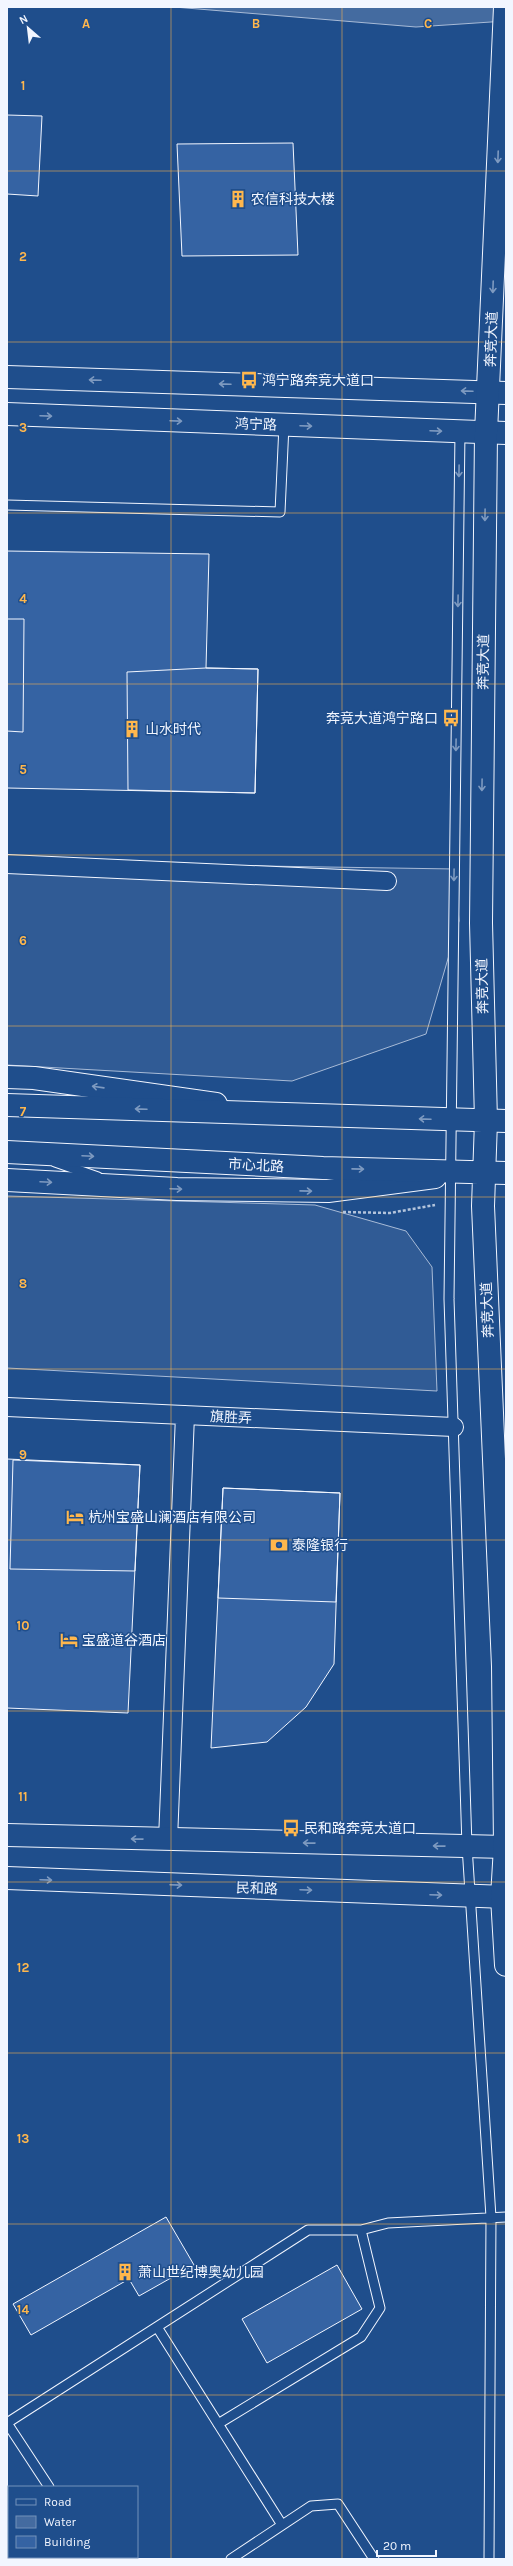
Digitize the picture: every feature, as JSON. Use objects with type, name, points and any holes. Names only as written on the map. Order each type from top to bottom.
[{"type":"main road","name":"奔竞大道","points":[[505,7],[503,34],[496,433],[481,923],[496,1121],[483,1171],[486,1310],[503,1666],[506,1847],[504,1897],[506,1965]]},
{"type":"main road","points":[[7,377],[497,392]]},
{"type":"main road","name":"鸿宁路","points":[[7,414],[496,433]]},
{"type":"main road","points":[[7,1077],[34,1078],[289,1114]]},
{"type":"main road","points":[[7,1105],[496,1121]]},
{"type":"main road","name":"市心北路","points":[[7,1152],[323,1168],[452,1173],[483,1171],[506,1173]]},
{"type":"main road","points":[[7,1180],[123,1186],[328,1191],[452,1173]]},
{"type":"main road","points":[[7,1835],[506,1847]]},
{"type":"main road","name":"民和路","points":[[7,1878],[504,1897]]},
{"type":"street","points":[[7,864],[387,881]]},
{"type":"street","name":"旗胜弄","points":[[7,1407],[454,1427]]},
{"type":"street","points":[[168,1840],[185,1415]]},
{"type":"lane","points":[[7,505],[280,512],[284,425]]},
{"type":"lane","points":[[460,432],[452,1173],[449,1299],[467,1846],[491,2218],[489,2559]]},
{"type":"lane","points":[[29,1153],[123,1186]]},
{"type":"lane","points":[[48,2486],[7,2423],[308,2230],[362,2230],[388,2223],[506,2217]]},
{"type":"lane","points":[[218,2424],[361,2337],[380,2308],[362,2230]]},
{"type":"lane","points":[[157,2327],[282,2525]]},
{"type":"lane","points":[[231,2559],[311,2506],[338,2504],[374,2559]]},
{"type":"shaded area","points":[[7,862],[455,869],[459,921],[426,1034],[292,1081],[7,1065]]},
{"type":"shaded area","points":[[7,1196],[315,1205],[406,1231],[432,1267],[437,1391],[7,1368]]},
{"type":"water","points":[[174,7],[506,7],[506,21],[416,27]]},
{"type":"building","points":[[7,115],[42,116],[38,196],[7,194]]},
{"type":"building","name":"农信科技大楼","points":[[293,143],[298,255],[182,256],[177,144]]},
{"type":"building","name":"山水时代","points":[[7,551],[209,554],[206,668],[258,669],[255,793],[7,788]]},
{"type":"building","points":[[7,619],[24,619],[23,732],[7,731]]},
{"type":"building","points":[[206,668],[258,669],[255,793],[128,790],[127,672]]},
{"type":"building","name":"宝盛道谷酒店","points":[[7,1459],[140,1465],[128,1713],[7,1708]]},
{"type":"building","name":"杭州宝盛山澜酒店有限公司","points":[[13,1460],[140,1465],[135,1571],[10,1569]]},
{"type":"building","name":"泰隆银行","points":[[223,1488],[340,1493],[336,1602],[218,1598]]},
{"type":"building","points":[[223,1488],[340,1493],[334,1664],[306,1707],[267,1742],[211,1748]]},
{"type":"building","name":"萧山世纪博奥幼儿园","points":[[166,2217],[194,2265],[139,2296],[129,2279],[31,2335],[13,2304]]},
{"type":"building","points":[[337,2265],[362,2309],[267,2363],[242,2319]]},
{"type":"place","name":"农信科技大楼","points":[[238,199]]},
{"type":"place","name":"鸿宁路奔竞大道口","points":[[249,380]]},
{"type":"place","name":"奔竞大道鸿宁路口","points":[[451,718]]},
{"type":"place","name":"山水时代","points":[[132,729]]},
{"type":"place","name":"杭州宝盛山澜酒店有限公司","points":[[75,1517]]},
{"type":"place","name":"泰隆银行","points":[[279,1545]]},
{"type":"place","name":"宝盛道谷酒店","points":[[69,1640]]},
{"type":"place","name":"民和路奔竞大道口","points":[[291,1828]]},
{"type":"place","name":"萧山世纪博奥幼儿园","points":[[125,2272]]}]
